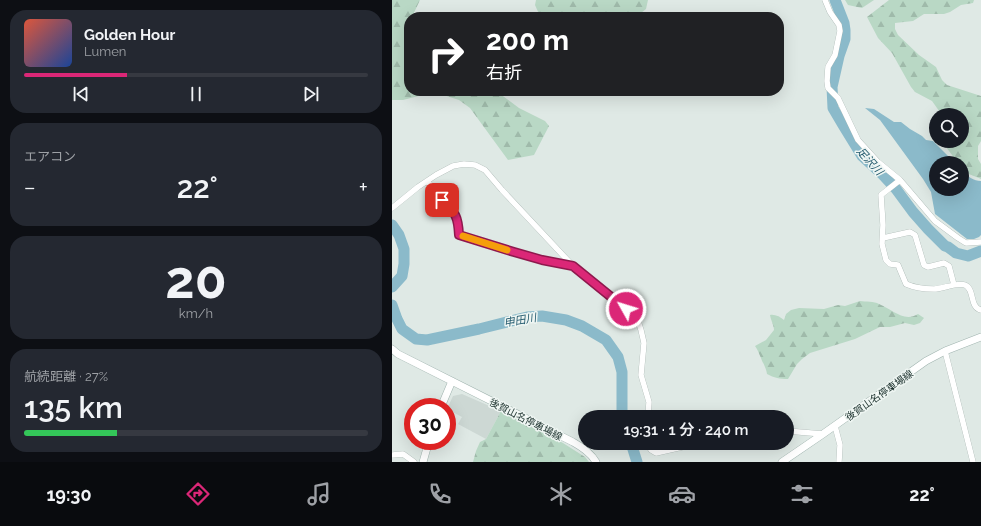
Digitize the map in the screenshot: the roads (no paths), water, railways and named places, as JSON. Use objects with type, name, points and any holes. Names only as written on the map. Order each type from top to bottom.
[{"type":"main road","name":"後賀山名停車場線","points":[[782,462],[926,362],[945,351],[981,337]]},
{"type":"main road","name":"後賀山名停車場線","points":[[392,349],[398,354],[577,445],[586,451],[596,462]]},
{"type":"main road","points":[[445,398],[452,381]]},
{"type":"main road","points":[[423,462],[427,450]]},
{"type":"street","points":[[825,0],[830,12],[839,25],[840,31],[835,55],[828,67],[828,88],[838,98],[858,140],[878,162],[900,180],[935,221],[966,243],[981,242]]},
{"type":"street","points":[[392,208],[427,181],[453,166],[464,164],[475,165],[485,170],[573,266],[636,318],[644,343],[641,375],[649,402],[648,410]]},
{"type":"street","points":[[900,180],[881,195],[883,225],[882,244],[886,260],[890,264],[898,265],[906,284],[916,288],[935,289],[963,284],[967,286],[975,307],[981,310]]},
{"type":"street","points":[[427,181],[454,212],[458,222],[459,235],[535,258],[573,266]]},
{"type":"street","points":[[883,238],[910,232],[915,235],[924,265],[928,267],[944,264],[949,266],[954,285]]},
{"type":"street","points":[[945,351],[973,462]]},
{"type":"street","points":[[835,426],[840,444],[839,462]]},
{"type":"street","points":[[794,432],[823,434]]},
{"type":"street","points":[[651,450],[656,452],[666,450]]},
{"type":"street","points":[[392,455],[403,454],[414,462]]},
{"type":"water","points":[[865,108],[874,109],[894,122],[901,122],[926,140],[929,140],[929,148],[940,148],[948,156],[929,156],[929,189],[923,179],[880,120]]},
{"type":"water","points":[[969,177],[981,181],[981,235],[979,237],[967,239],[935,214],[932,196],[969,196]]},
{"type":"waterway","name":"足沢川","points":[[835,0],[844,23],[845,39],[839,56],[832,87],[833,108],[862,156],[896,189],[913,212],[945,246],[956,253],[968,256],[981,251]]},
{"type":"waterway","name":"申田川","points":[[392,225],[399,235],[404,249],[402,276],[392,287]]},
{"type":"waterway","name":"申田川","points":[[392,305],[402,329],[416,339],[427,340],[527,317],[542,316],[566,320],[582,326],[606,340],[618,357],[622,372],[622,410]]},
{"type":"waterway","name":"申田川","points":[[633,450],[637,462]]}]
